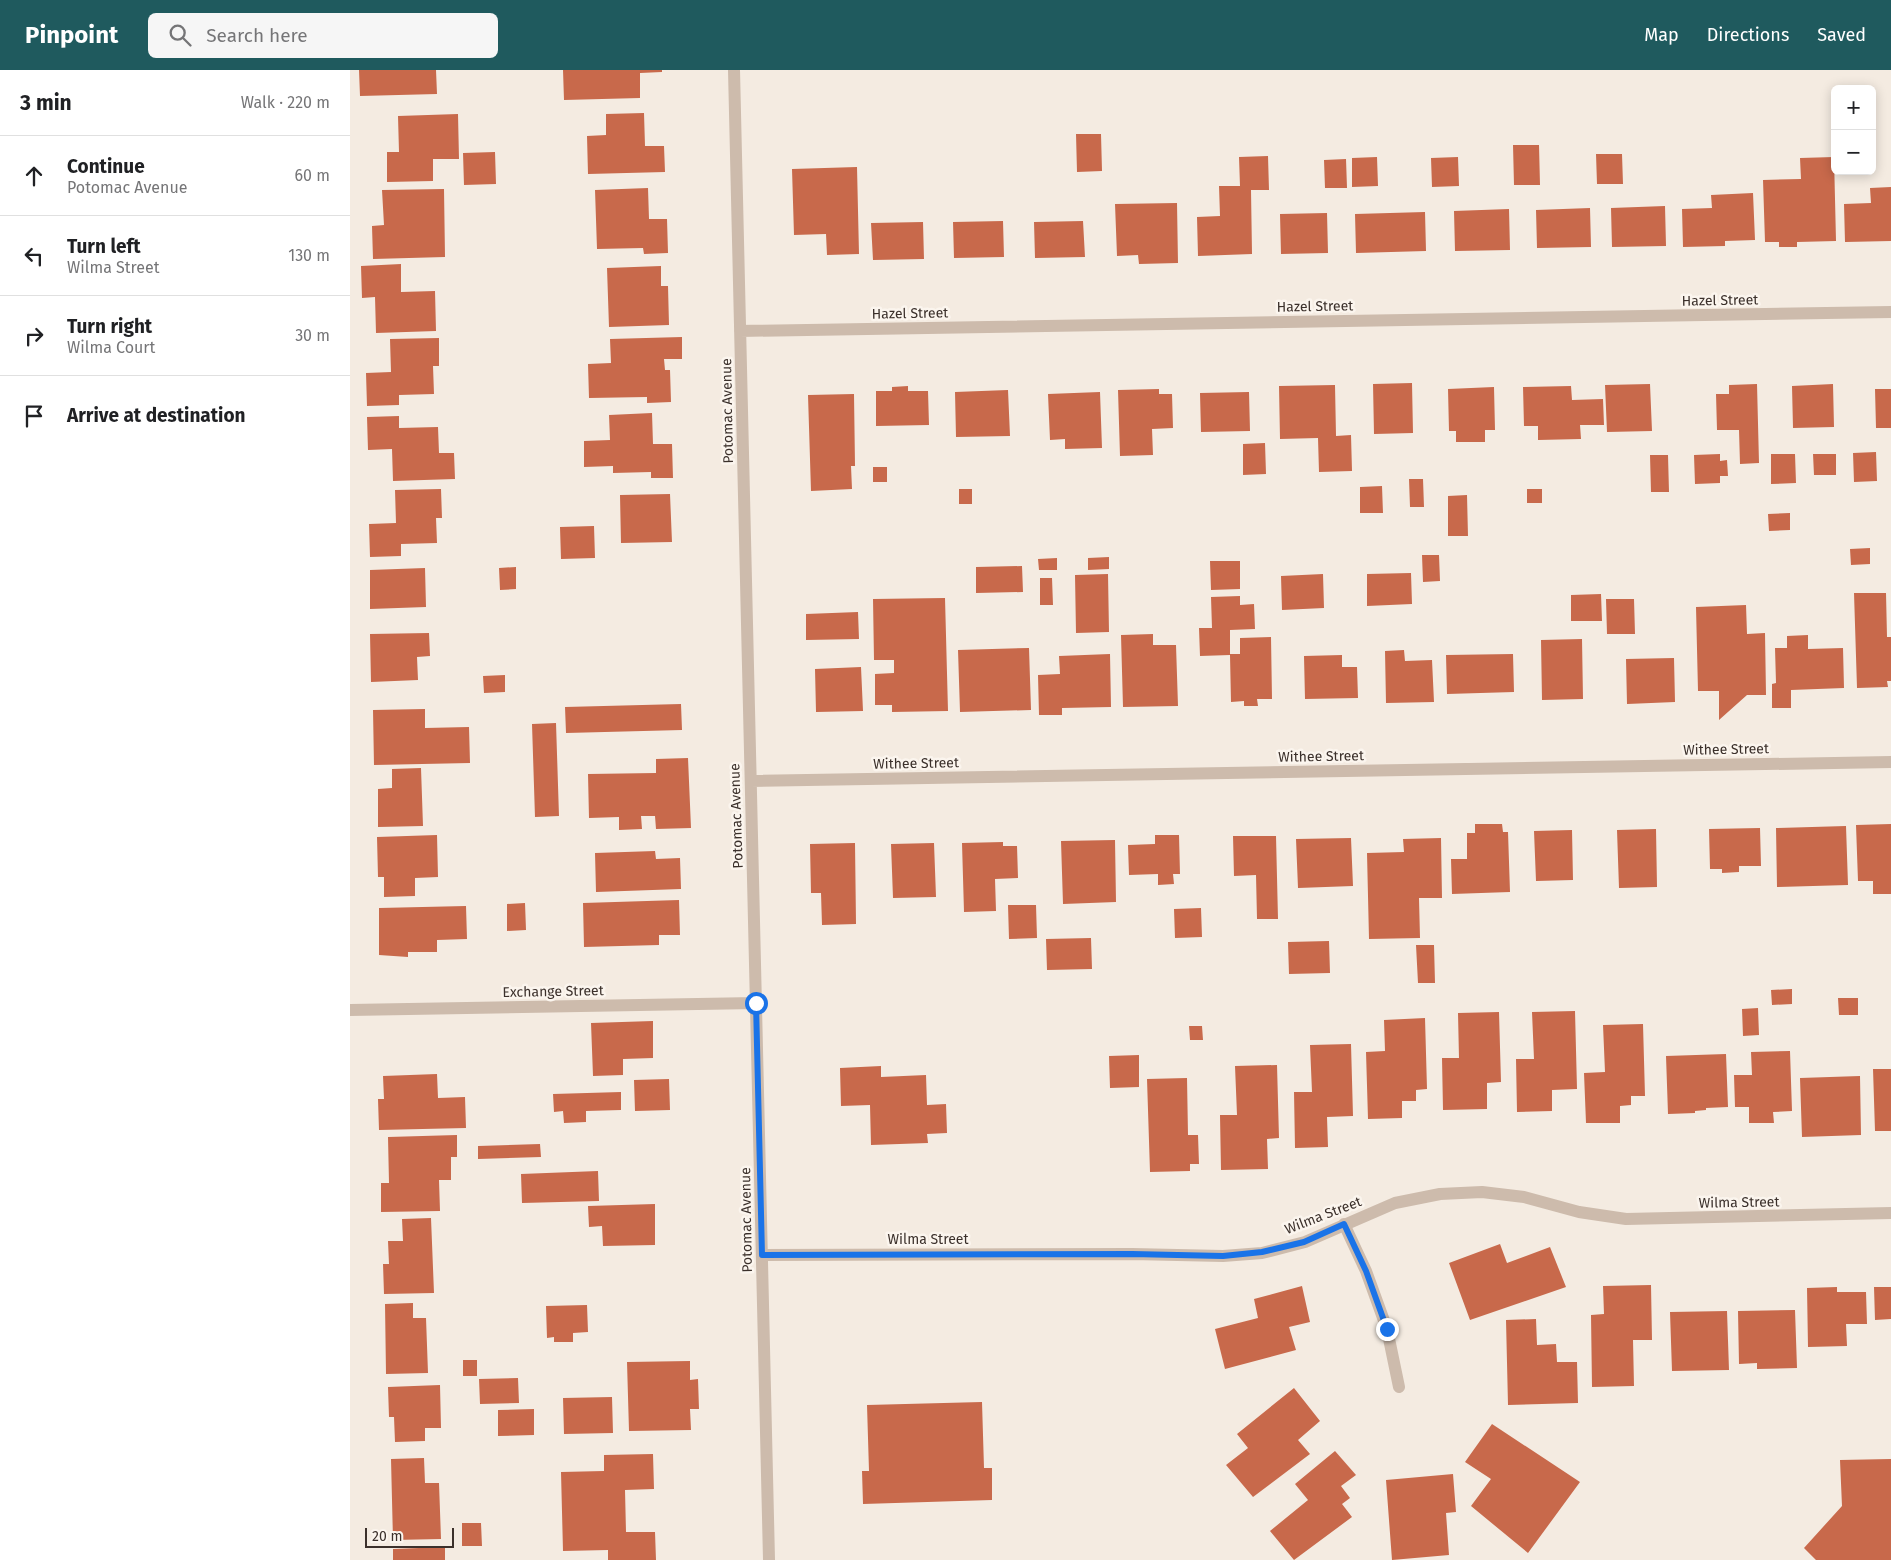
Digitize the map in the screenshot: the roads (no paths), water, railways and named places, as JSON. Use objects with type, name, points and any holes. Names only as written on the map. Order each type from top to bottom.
[{"type":"street","name":"Potomac Avenue","points":[[734,70],[769,1560]]},
{"type":"street","name":"Hazel Street","points":[[740,331],[1891,312]]},
{"type":"street","name":"Withee Street","points":[[751,781],[1891,762]]},
{"type":"street","name":"Exchange Street","points":[[350,1010],[756,1003]]},
{"type":"street","name":"Wilma Street","points":[[762,1255],[1132,1254],[1223,1256],[1262,1252],[1304,1242],[1395,1203],[1440,1194],[1482,1192],[1524,1196],[1579,1212],[1626,1219],[1891,1213]]},
{"type":"street","points":[[1344,1224],[1366,1271],[1387,1329],[1400,1388]]}]
